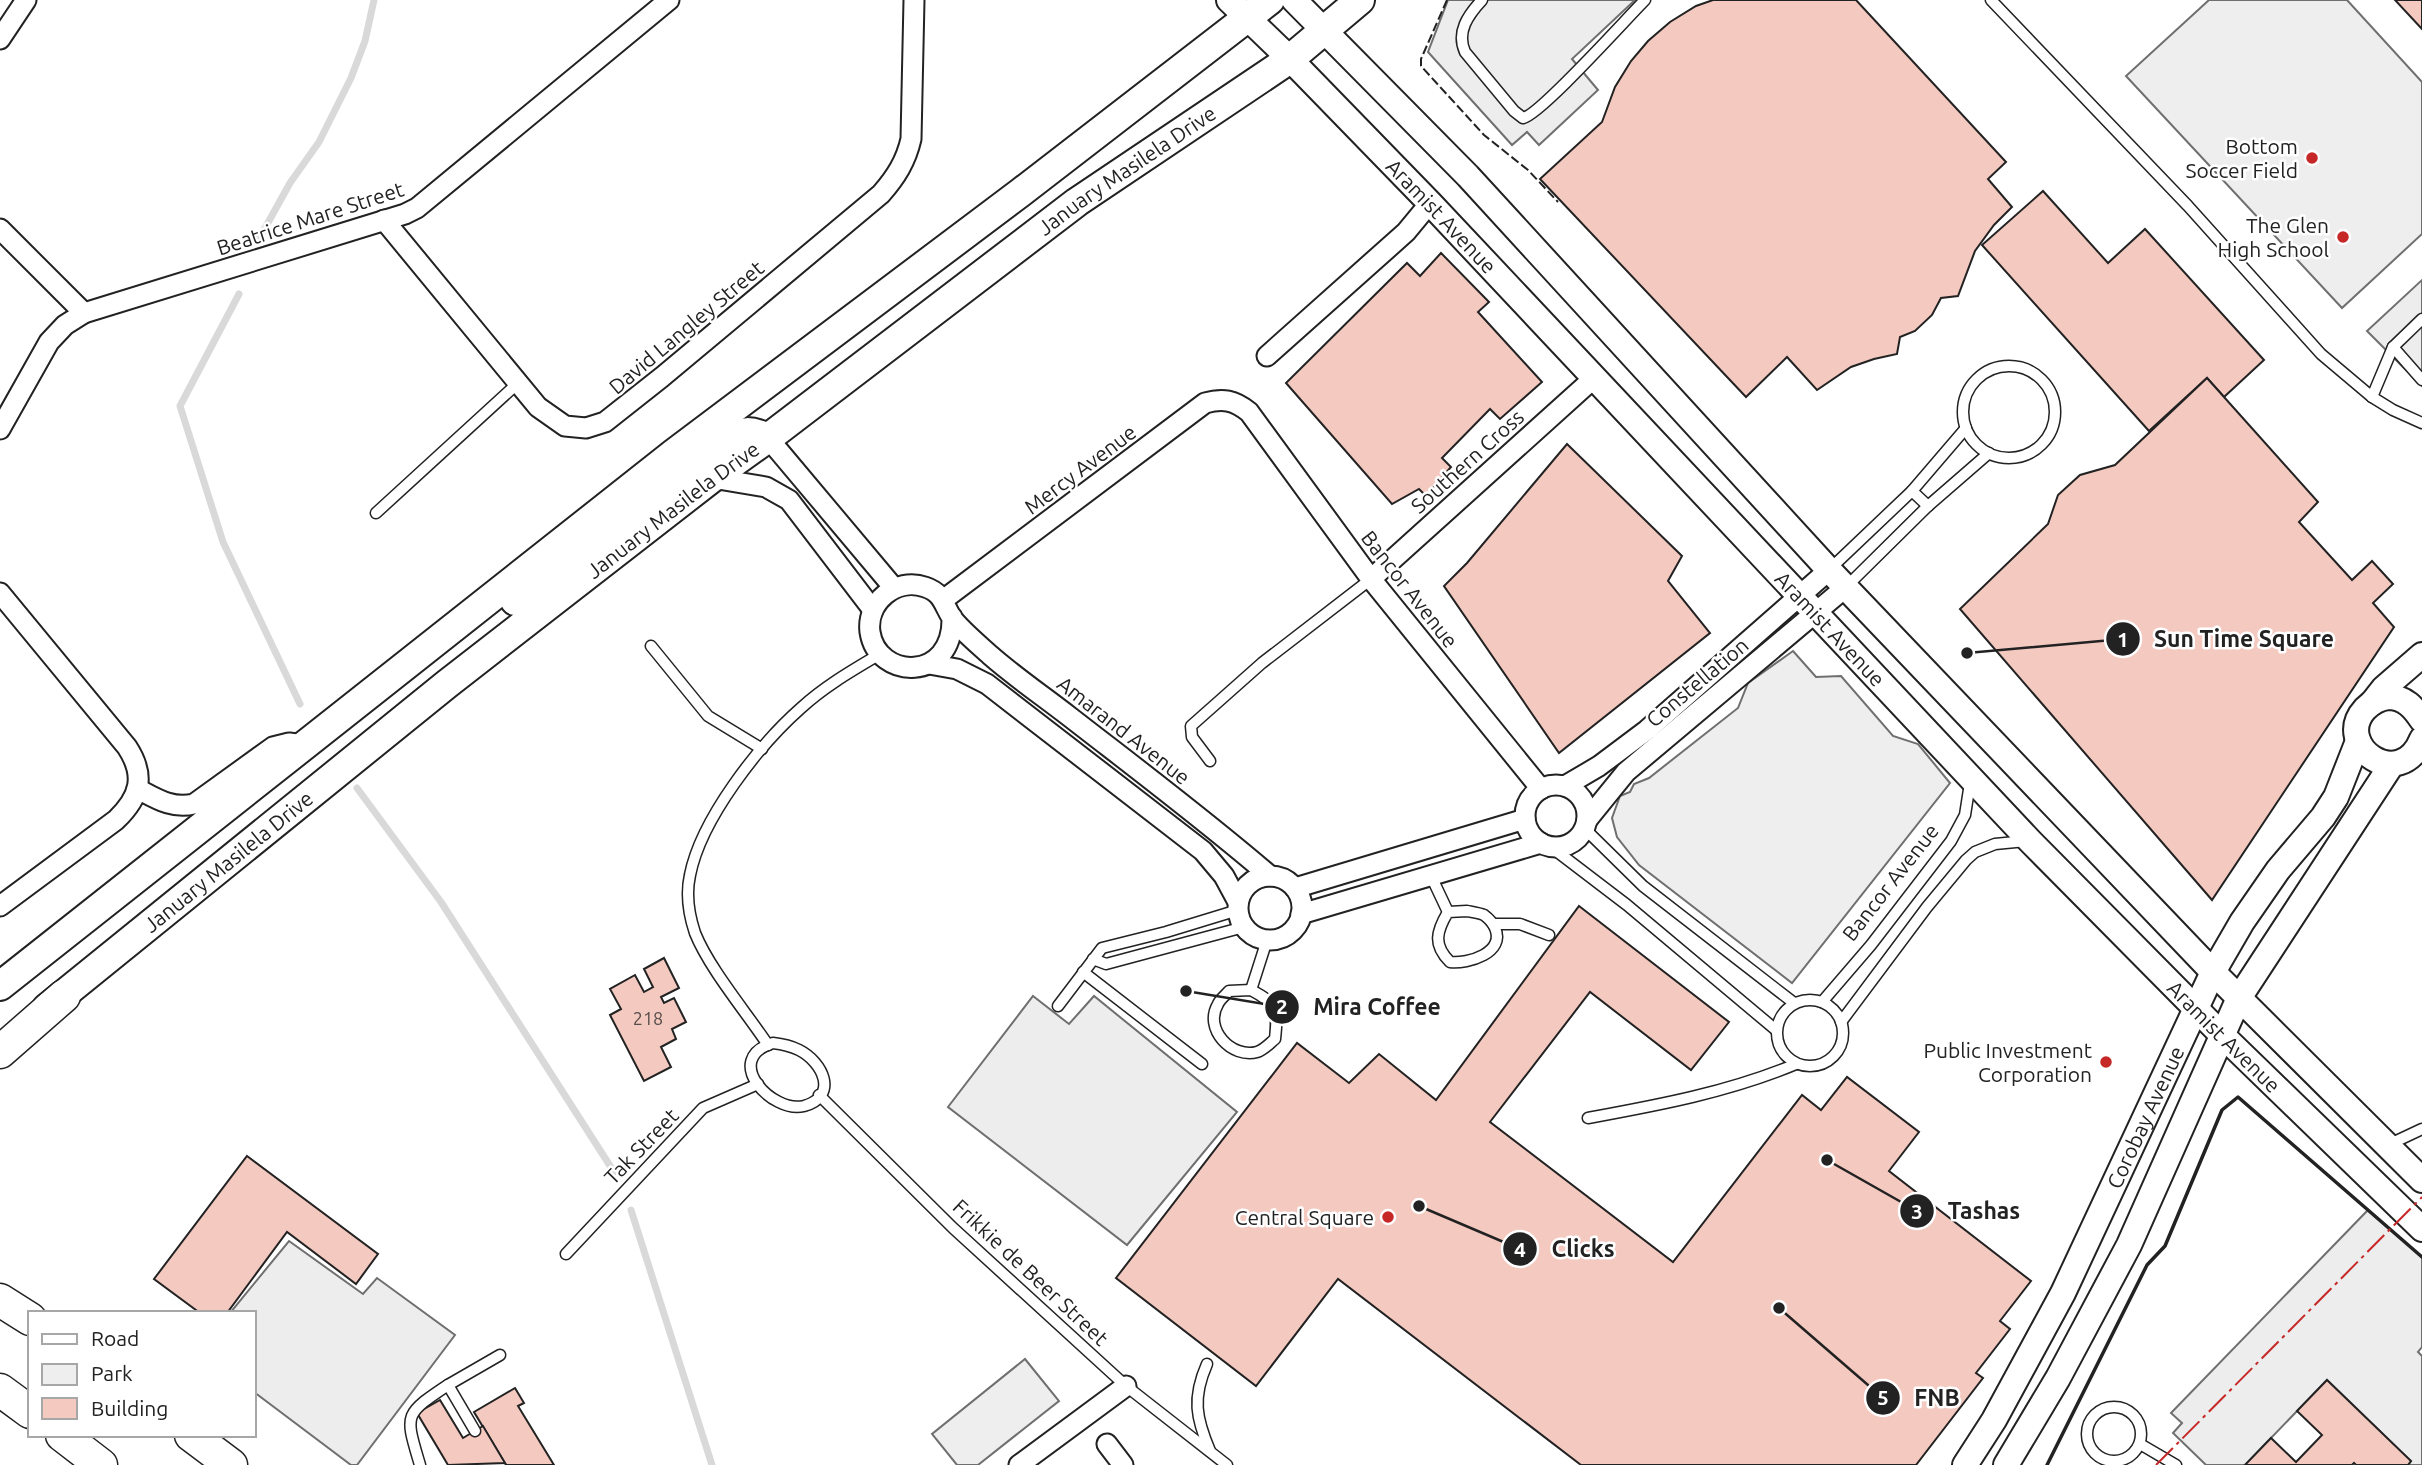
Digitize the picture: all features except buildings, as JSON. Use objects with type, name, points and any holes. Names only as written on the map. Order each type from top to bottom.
[{"type":"main road","name":"January Masilela Drive","points":[[0,986],[673,454],[1020,193],[1237,9],[1270,0]]},
{"type":"main road","name":"January Masilela Drive","points":[[0,1042],[64,996],[194,887],[447,684],[712,478],[1077,202],[1290,60],[1360,0]]},
{"type":"main road","points":[[440,639],[497,613],[532,590],[726,439],[750,431],[768,438]]},
{"type":"main road","points":[[0,1052],[64,996]]},
{"type":"main road","points":[[0,1300],[28,1318]]},
{"type":"main road","points":[[0,1390],[28,1411]]},
{"type":"main road","points":[[65,1437],[102,1465]]},
{"type":"main road","points":[[194,1437],[231,1465]]},
{"type":"street","points":[[0,39],[26,0]]},
{"type":"street","name":"Beatrice Mare Street","points":[[0,429],[52,337],[65,325],[84,313],[417,208],[669,0]]},
{"type":"street","name":"David Langley Street","points":[[384,220],[538,407],[565,426],[586,428],[605,422],[881,194],[902,166],[911,139],[914,0]]},
{"type":"street","name":"Aramist Avenue","points":[[1294,0],[1468,176],[1838,579],[2213,972],[2422,1180]]},
{"type":"street","name":"Aramist Avenue","points":[[1237,9],[1430,203],[2030,841],[2221,1034],[2422,1229]]},
{"type":"street","points":[[1267,356],[1406,232],[1430,203]]},
{"type":"street","points":[[0,229],[84,313]]},
{"type":"street","name":"Southern Cross","points":[[1371,579],[1594,378]]},
{"type":"street","name":"Mercy Avenue","points":[[947,609],[1205,403],[1219,399],[1231,401],[1249,412]]},
{"type":"street","name":"Bancor Avenue","points":[[1249,412],[1371,579],[1541,789]]},
{"type":"street","points":[[768,438],[894,589]]},
{"type":"street","points":[[712,478],[766,487],[789,500],[873,610]]},
{"type":"street","name":"Constellation","points":[[1565,786],[1599,766],[1647,730],[1838,579]]},
{"type":"street","points":[[904,585],[925,587],[947,609],[953,632],[949,645],[929,664],[903,667],[891,662],[880,654],[870,633],[873,610],[878,601],[894,589],[904,585]]},
{"type":"street","points":[[0,593],[127,747],[135,763],[138,789],[129,806],[116,820],[0,906]]},
{"type":"street","name":"Constellation","points":[[1586,825],[1611,788],[1626,772],[1806,605]]},
{"type":"street","name":"Amarand Avenue","points":[[947,609],[991,655],[1270,876]]},
{"type":"street","name":"Corobay Avenue","points":[[1965,1465],[1994,1420],[2063,1293],[2213,972],[2242,922],[2278,870],[2323,817],[2336,797],[2358,740],[2357,726],[2362,712],[2384,688],[2422,655]]},
{"type":"street","points":[[929,664],[957,669],[987,684],[1202,851],[1224,876],[1240,913],[1250,933],[1267,940],[1277,939],[1293,930],[1301,914],[1299,896],[1288,881],[1270,876],[1253,880],[1246,886],[1240,913]]},
{"type":"street","points":[[2373,702],[2388,697],[2402,700],[2415,708],[2422,720]]},
{"type":"street","name":"Corobay Avenue","points":[[2006,1465],[2129,1245],[2239,998],[2392,764],[2407,760],[2418,750],[2422,739]]},
{"type":"street","points":[[2358,740],[2365,754],[2378,762],[2392,764]]},
{"type":"street","points":[[138,789],[166,804],[185,806],[194,803],[273,747],[289,743],[305,745]]},
{"type":"street","points":[[1301,914],[1546,845],[1571,844],[1586,825],[1584,802],[1578,794],[1565,786],[1556,785],[1541,789],[1529,801],[1525,818],[1533,837],[1546,845]]},
{"type":"street","points":[[1295,888],[1525,818]]},
{"type":"street","points":[[1019,1465],[1040,1459],[1126,1386]]},
{"type":"street","points":[[1107,1444],[1123,1465]]},
{"type":"lane","points":[[1482,0],[1460,34],[1461,43],[1465,52],[1514,111],[1523,118],[1529,117],[1645,0]]},
{"type":"lane","points":[[1991,0],[2246,269],[2298,331],[2336,368],[2372,397],[2411,420],[2422,423]]},
{"type":"lane","points":[[2372,397],[2393,348],[2422,320]]},
{"type":"lane","points":[[2393,348],[2422,380]]},
{"type":"lane","points":[[2005,366],[2028,370],[2038,377],[2052,396],[2054,420],[2044,442],[2035,450],[2012,457],[1989,453],[1971,438],[1966,428],[1963,404],[1967,393],[1982,374],[2005,366]]},
{"type":"lane","points":[[376,513],[518,383]]},
{"type":"lane","points":[[1838,579],[1966,428]]},
{"type":"lane","points":[[1838,579],[1989,453]]},
{"type":"lane","points":[[1912,491],[1928,506]]},
{"type":"lane","points":[[1210,761],[1192,737],[1191,726],[1262,663],[1371,579]]},
{"type":"lane","points":[[651,646],[708,716],[762,749]]},
{"type":"lane","points":[[768,1045],[717,971],[696,934],[690,906],[691,871],[714,815],[762,749],[809,701],[880,654]]},
{"type":"lane","name":"Bancor Avenue","points":[[1822,1002],[1879,935],[1957,833],[1965,815],[1970,778]]},
{"type":"lane","points":[[1586,825],[1643,886],[1794,1003]]},
{"type":"lane","points":[[1841,1022],[1966,859],[1994,844],[2030,841]]},
{"type":"lane","points":[[1546,845],[1627,905],[1776,1030],[1781,1050],[1788,1058],[1797,1063],[1817,1065],[1835,1055],[1842,1039],[1841,1022],[1830,1007],[1822,1002],[1808,1000],[1794,1003],[1785,1010],[1776,1030]]},
{"type":"lane","points":[[1431,876],[1448,912]]},
{"type":"lane","points":[[1467,911],[1484,915],[1497,933],[1496,943],[1476,960],[1464,964],[1450,962],[1439,951],[1438,938],[1440,924],[1448,912],[1467,911]]},
{"type":"lane","points":[[1093,959],[1106,964],[1240,913]]},
{"type":"lane","points":[[1058,1006],[1102,948],[1240,913]]},
{"type":"lane","points":[[1493,924],[1520,924],[1549,935]]},
{"type":"lane","points":[[1251,990],[1267,940]]},
{"type":"lane","points":[[1083,972],[1202,1064]]},
{"type":"lane","points":[[1251,990],[1268,998],[1277,1015],[1275,1039],[1259,1051],[1243,1053],[1231,1049],[1221,1040],[1214,1013],[1229,991],[1251,990]]},
{"type":"lane","points":[[773,1043],[793,1047],[813,1060],[822,1071],[825,1081],[822,1092],[803,1106],[790,1105],[775,1099],[758,1084],[751,1076],[750,1064],[755,1052],[773,1043]]},
{"type":"lane","points":[[1588,1118],[1718,1091],[1760,1079],[1797,1063]]},
{"type":"lane","name":"Tak Street","points":[[566,1254],[703,1108],[758,1084]]},
{"type":"lane","name":"Frikkie de Beer Street","points":[[819,1095],[953,1228],[1126,1386],[1227,1465]]},
{"type":"lane","points":[[2387,1145],[2422,1129]]},
{"type":"lane","points":[[420,1465],[409,1427],[410,1418],[426,1400],[500,1355]]},
{"type":"lane","points":[[1207,1364],[1200,1378],[1196,1403],[1198,1419],[1212,1453]]},
{"type":"lane","points":[[448,1385],[475,1431]]},
{"type":"lane","points":[[2110,1407],[2124,1408],[2136,1417],[2141,1430],[2140,1444],[2132,1455],[2126,1458],[2103,1462],[2093,1452],[2087,1438],[2088,1424],[2097,1413],[2110,1407]]},
{"type":"lane","points":[[2140,1444],[2176,1465]]},
{"type":"green space","name":"Bottom Soccer Field","points":[[2209,0],[2347,0],[2422,82],[2422,234],[2342,308],[2126,76]]},
{"type":"green space","points":[[1793,651],[1816,677],[1841,676],[1893,736],[1918,744],[1950,783],[1792,983],[1639,865],[1617,837],[1612,818],[1620,796],[1630,792],[1634,784],[1649,778],[1738,708],[1748,683]]},
{"type":"green space","points":[[1025,1359],[1059,1401],[978,1465],[957,1465],[932,1434]]},
{"type":"shaded area","points":[[1448,0],[1635,0],[1572,59],[1598,90],[1539,145],[1527,132],[1512,145],[1428,52]]},
{"type":"shaded area","points":[[2422,280],[2422,386],[2367,331]]},
{"type":"shaded area","points":[[1033,996],[1069,1024],[1094,996],[1237,1112],[1127,1245],[948,1107]]},
{"type":"shaded area","points":[[2368,1210],[2422,1257],[2422,1347],[2418,1352],[2422,1356],[2422,1465],[2408,1465],[2411,1461],[2327,1380],[2245,1465],[2206,1465],[2173,1433],[2182,1423],[2171,1413]]},
{"type":"shaded area","points":[[289,1241],[363,1294],[377,1278],[455,1335],[357,1465],[351,1465],[256,1394],[256,1311],[232,1311]]},
{"type":"waterway","points":[[260,237],[290,183],[319,142],[351,78],[365,41],[374,0]]},
{"type":"waterway","points":[[239,294],[180,406],[223,542],[300,704]]},
{"type":"waterway","points":[[357,788],[441,902],[614,1172]]},
{"type":"waterway","points":[[631,1210],[712,1465]]},
{"type":"fence","points":[[1447,0],[1421,59],[1421,66],[1484,135],[1528,170],[1558,202]]},
{"type":"wall","points":[[2047,1465],[2147,1265],[2165,1246],[2222,1110],[2238,1097],[2422,1257]]},
{"type":"power","points":[[2156,1465],[2422,1197]]},
{"type":"place","name":"Bottom Soccer Field","points":[[2312,158]]},
{"type":"place","name":"The Glen High School","points":[[2343,237]]},
{"type":"place","name":"Sun Time Square","points":[[1967,653]]},
{"type":"place","name":"Mira Coffee","points":[[1186,991]]},
{"type":"place","name":"Public Investment Corporation","points":[[2106,1062]]},
{"type":"place","name":"Tashas","points":[[1827,1160]]},
{"type":"place","name":"Clicks","points":[[1419,1206]]},
{"type":"place","name":"Central Square","points":[[1388,1217]]},
{"type":"place","name":"FNB","points":[[1779,1308]]}]
